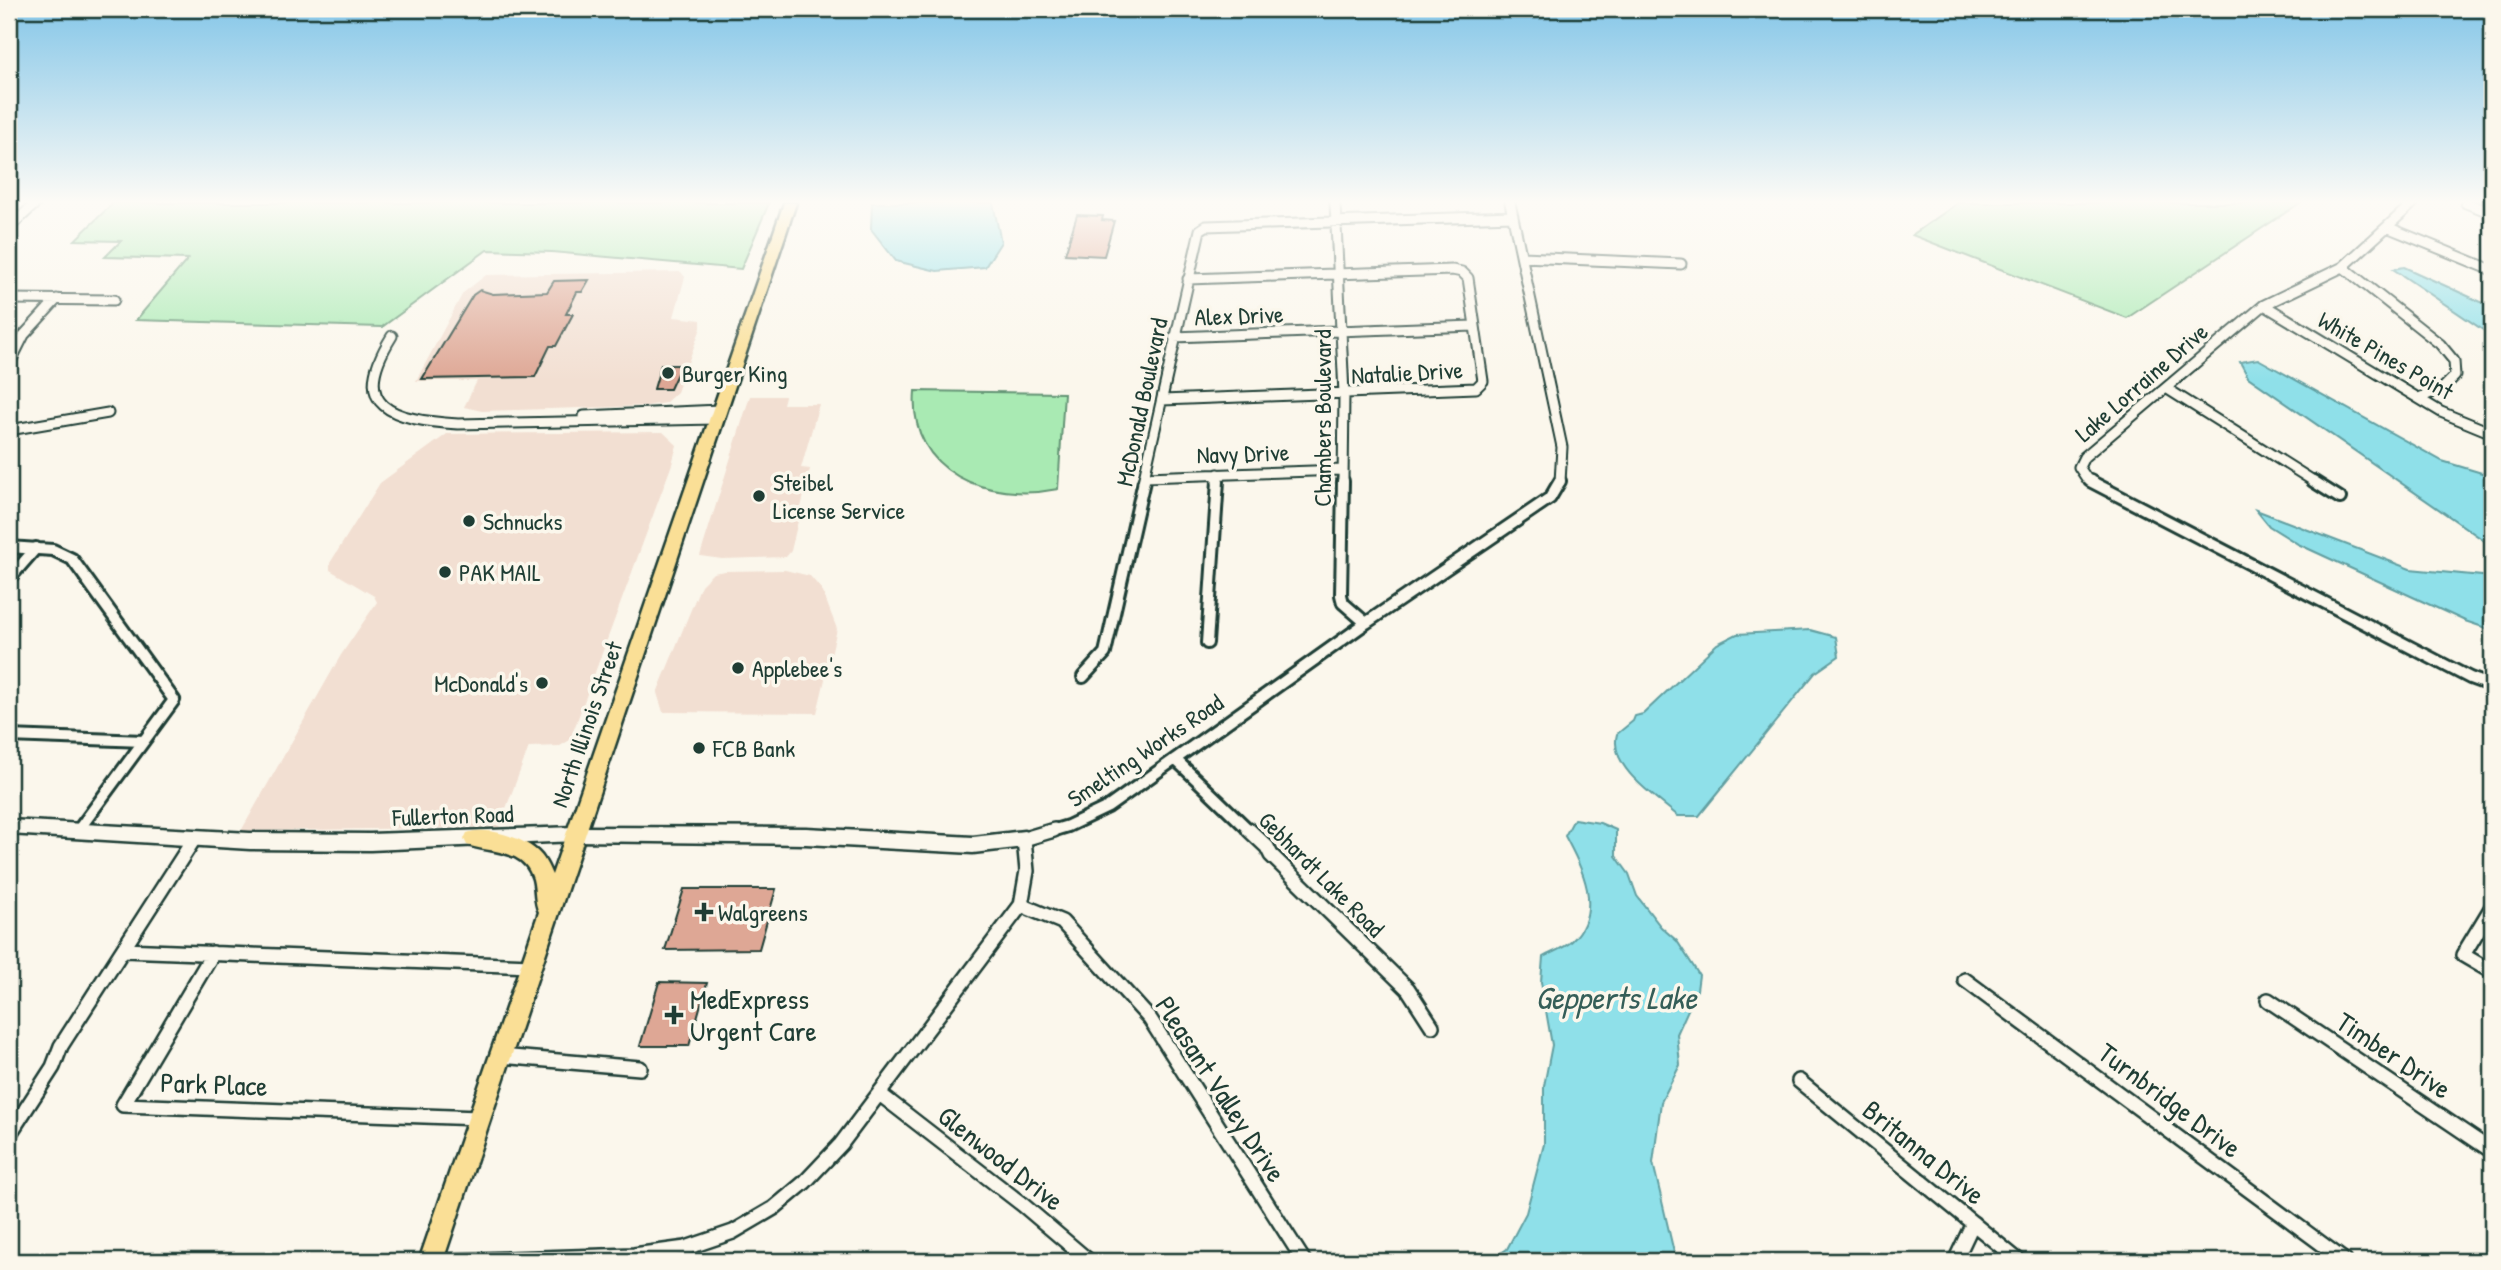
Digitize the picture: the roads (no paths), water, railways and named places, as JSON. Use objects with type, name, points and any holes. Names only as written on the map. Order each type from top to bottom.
[{"type":"main road","name":"North Illinois Street","points":[[431,1261],[770,262]]},
{"type":"main road","points":[[474,839],[499,841],[516,846],[532,857],[541,869],[546,888],[548,916]]},
{"type":"street","name":"McDonald Boulevard","points":[[1083,677],[1105,653],[1192,262]]},
{"type":"street","name":"Chambers Boulevard","points":[[1338,262],[1344,394],[1341,595],[1343,603],[1366,623]]},
{"type":"street","name":"Smelting Works Road","points":[[1024,839],[1068,827],[1108,807],[1366,623],[1550,498],[1560,484],[1563,473],[1562,447],[1524,262]]},
{"type":"street","points":[[1642,262],[1681,264]]},
{"type":"street","name":"Lake Lorraine Drive","points":[[2348,262],[2264,306],[2084,457],[2080,467],[2087,479],[2470,678],[2492,686]]},
{"type":"street","points":[[2473,262],[2492,270]]},
{"type":"street","points":[[2343,267],[2440,344],[2454,361],[2455,376],[2443,387],[2419,398]]},
{"type":"street","points":[[1188,279],[1462,272],[1468,278],[1474,326]]},
{"type":"street","points":[[9,299],[114,300]]},
{"type":"street","points":[[9,365],[24,335],[57,299]]},
{"type":"street","name":"White Pines Point","points":[[2264,306],[2441,412],[2492,433]]},
{"type":"street","name":"Alex Drive","points":[[1174,337],[1474,326]]},
{"type":"street","name":"Natalie Drive","points":[[1162,400],[1476,388],[1483,381],[1474,326]]},
{"type":"street","points":[[392,336],[380,356],[372,378],[377,396],[390,411],[415,420],[436,423],[718,415]]},
{"type":"street","points":[[2166,388],[2340,498]]},
{"type":"street","points":[[9,430],[108,413]]},
{"type":"street","name":"Navy Drive","points":[[1146,477],[1342,470]]},
{"type":"street","points":[[1207,643],[1218,474]]},
{"type":"street","points":[[9,547],[53,550],[72,559],[174,700],[78,832]]},
{"type":"street","points":[[9,579],[36,548]]},
{"type":"street","points":[[9,736],[144,741]]},
{"type":"street","name":"Gebhardt Lake Road","points":[[1175,759],[1408,989],[1432,1027]]},
{"type":"street","name":"Fullerton Road","points":[[9,827],[194,839],[370,842],[576,835],[806,836],[973,845],[1024,839]]},
{"type":"street","points":[[9,1135],[53,1067],[61,1046],[194,839]]},
{"type":"street","points":[[446,1261],[634,1255],[686,1248],[733,1232],[774,1208],[805,1182],[841,1144],[881,1095],[1021,905],[1027,871],[1024,839]]},
{"type":"street","name":"Pleasant Valley Drive","points":[[1021,905],[1062,922],[1150,1019],[1304,1261]]},
{"type":"street","points":[[2492,907],[2463,955],[2492,972]]},
{"type":"street","points":[[124,950],[531,966]]},
{"type":"street","name":"Park Place","points":[[214,953],[123,1105],[479,1118]]},
{"type":"street","name":"Turnbridge Drive","points":[[1965,979],[2345,1261]]},
{"type":"street","name":"Timber Drive","points":[[2268,1000],[2492,1151]]},
{"type":"street","points":[[500,1056],[640,1068]]},
{"type":"street","name":"Britanna Drive","points":[[1799,1081],[2019,1261]]},
{"type":"street","name":"Glenwood Drive","points":[[881,1095],[1023,1205],[1089,1261]]},
{"type":"street","points":[[1955,1261],[1973,1223]]},
{"type":"water","points":[[901,262],[988,262],[985,267],[937,271]]},
{"type":"water","points":[[2404,267],[2492,307],[2492,336],[2393,269]]},
{"type":"water","points":[[2258,359],[2442,461],[2492,476],[2492,546],[2248,377],[2240,362]]},
{"type":"water","points":[[2256,510],[2410,569],[2492,577],[2492,630],[2465,621],[2298,544],[2269,526]]},
{"type":"water","points":[[1810,630],[1836,637],[1839,656],[1815,673],[1699,816],[1678,816],[1627,769],[1616,746],[1617,734],[1633,721],[1635,716],[1643,714],[1717,644],[1737,634]]},
{"type":"water","name":"Gepperts Lake","points":[[1574,819],[1600,823],[1616,830],[1616,856],[1629,874],[1637,896],[1661,927],[1677,941],[1699,975],[1697,990],[1677,1034],[1680,1065],[1661,1102],[1653,1163],[1676,1261],[1489,1261],[1507,1249],[1526,1213],[1544,1144],[1544,1086],[1552,1045],[1541,982],[1543,957],[1572,941],[1582,929],[1587,916],[1587,889],[1565,836]]},
{"type":"place","name":"Burger King","points":[[668,373]]},
{"type":"place","name":"Steibel License Service","points":[[759,496]]},
{"type":"place","name":"Schnucks","points":[[469,521]]},
{"type":"place","name":"PAK MAIL","points":[[445,572]]},
{"type":"place","name":"Applebee's","points":[[738,668]]},
{"type":"place","name":"McDonald's","points":[[542,683]]},
{"type":"place","name":"FCB Bank","points":[[699,748]]},
{"type":"place","name":"Walgreens","points":[[704,912]]},
{"type":"place","name":"MedExpress Urgent Care","points":[[674,1015]]}]
